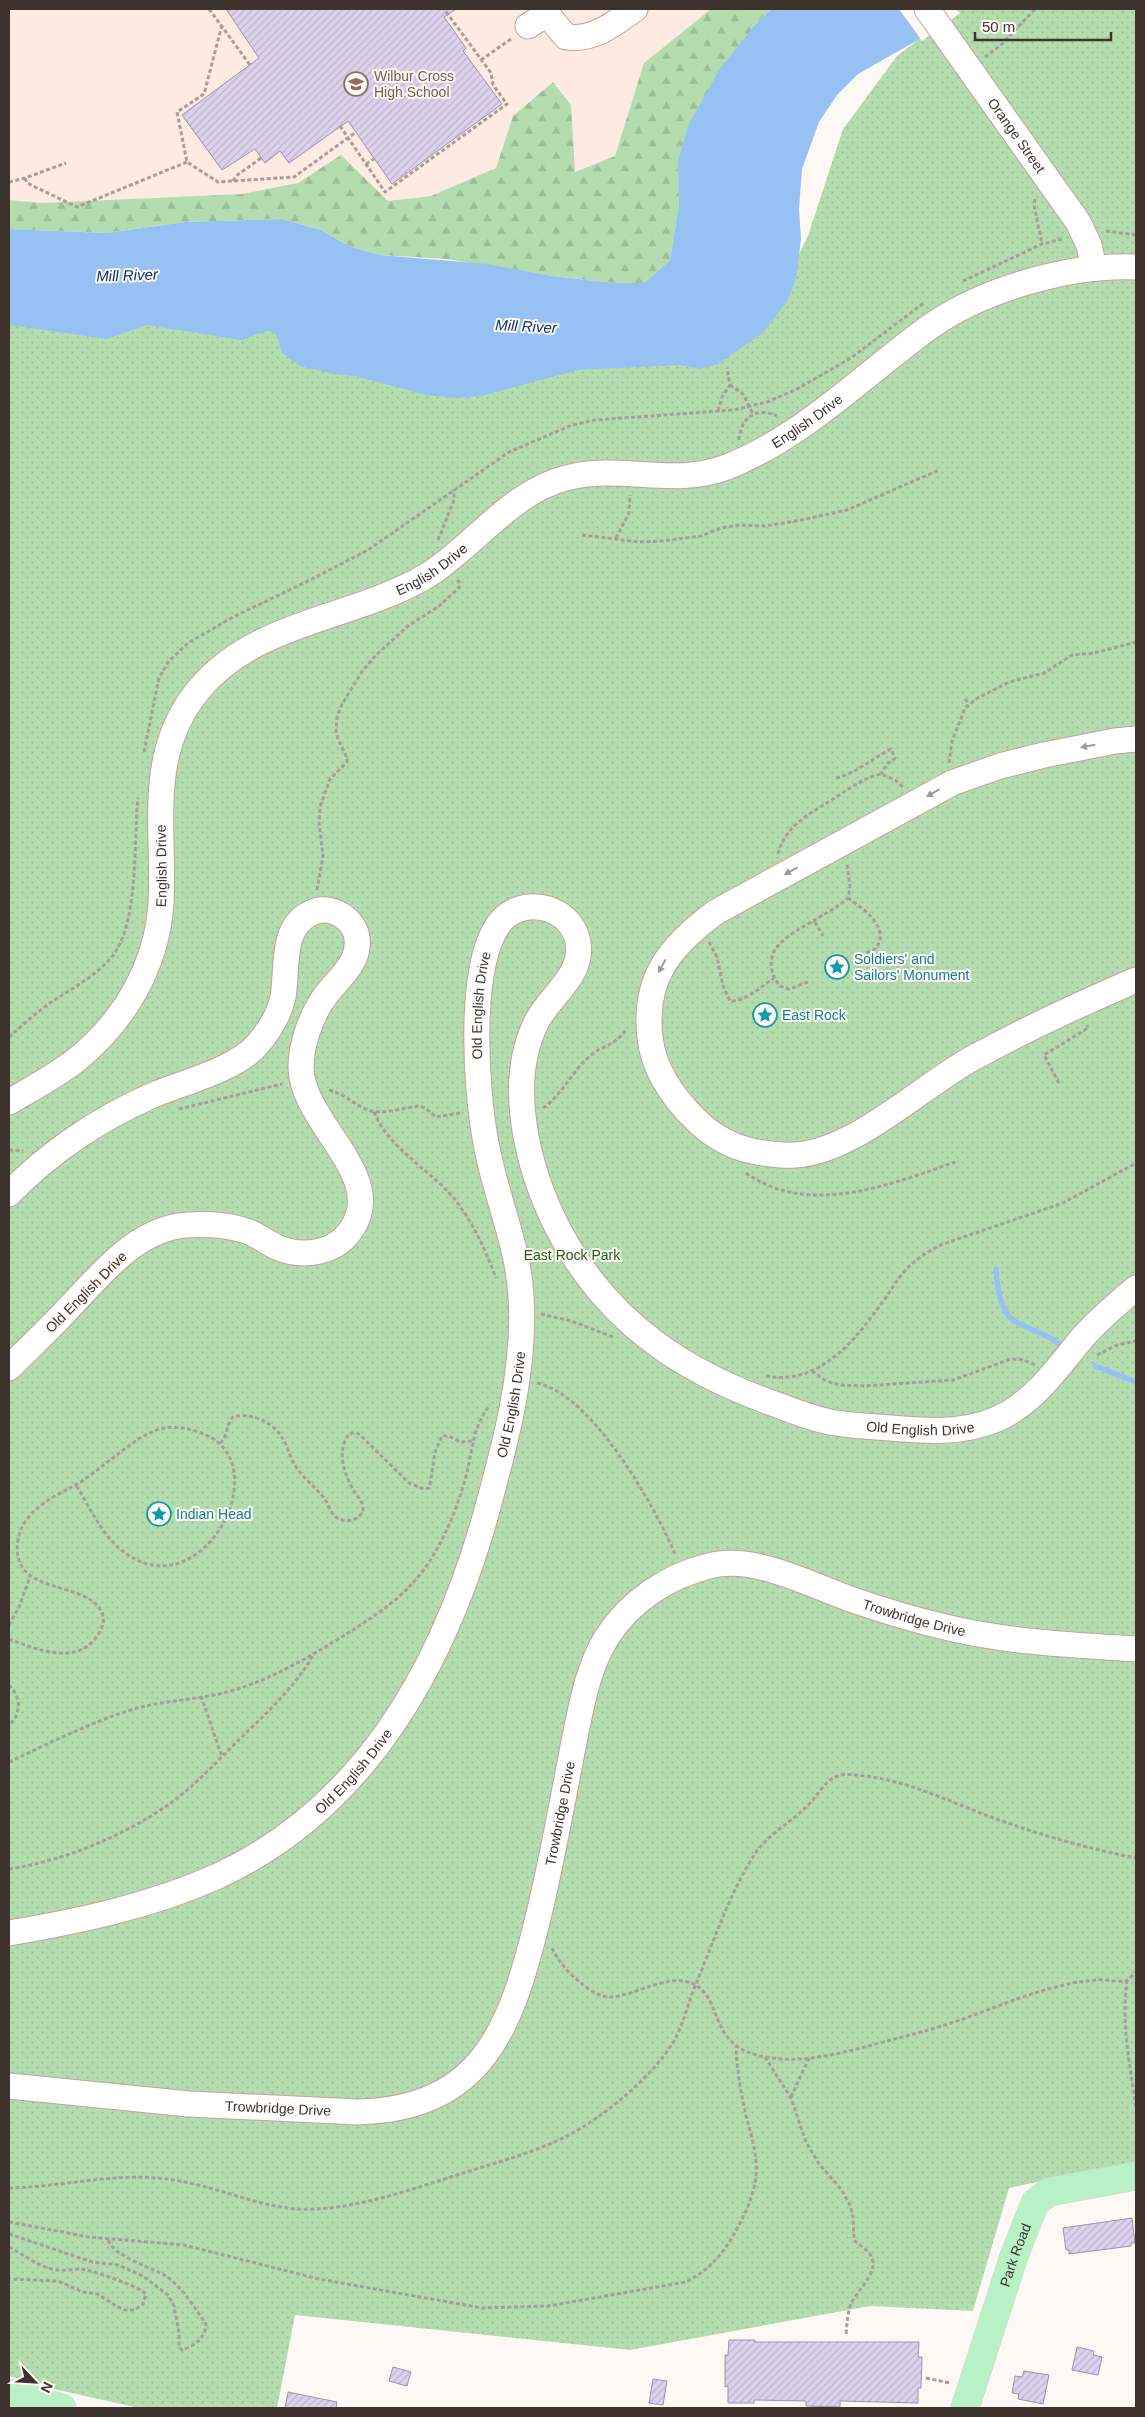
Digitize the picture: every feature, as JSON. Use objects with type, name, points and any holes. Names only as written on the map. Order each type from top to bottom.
[{"type":"main road","name":"Park Road","points":[[965,2408],[1011,2264],[1035,2204],[1049,2192],[1136,2176]]},
{"type":"main road","points":[[9,2393],[62,2408]]},
{"type":"street","points":[[528,26],[547,14],[566,37],[579,39],[594,34],[635,9]]},
{"type":"street","name":"Orange Street","points":[[927,9],[1078,222],[1089,245],[1094,268]]},
{"type":"street","name":"English Drive","points":[[9,1102],[58,1074],[97,1042],[124,1010],[144,975],[154,949],[161,902],[160,811],[164,768],[170,743],[178,722],[194,696],[211,677],[244,651],[289,629],[372,602],[425,576],[454,558],[531,492],[563,478],[600,472],[674,478],[698,475],[727,466],[766,447],[822,411],[934,324],[957,311],[1047,276],[1094,268],[1136,267]]},
{"type":"street","points":[[1136,739],[1044,755],[1000,766],[952,783],[716,912],[695,927],[674,948],[654,983],[650,1002],[649,1024],[655,1059],[662,1076],[678,1102],[689,1114],[718,1138],[732,1145],[746,1150],[796,1155],[832,1146],[880,1119],[966,1061],[1025,1029],[1136,980]]},
{"type":"street","name":"Old English Drive","points":[[9,1933],[91,1918],[131,1908],[218,1876],[288,1834],[323,1807],[354,1776],[382,1741],[413,1693],[445,1631],[462,1592],[490,1500],[516,1385],[522,1314],[519,1274],[512,1237],[493,1173],[484,1130],[478,1061],[478,1012],[484,960],[496,928],[505,917],[515,910],[538,906],[554,910],[565,918],[574,929],[578,942],[578,958],[572,974],[542,1012],[533,1028],[526,1049],[522,1093],[527,1142],[547,1206],[564,1240],[596,1287],[632,1325],[666,1352],[706,1376],[752,1396],[830,1422],[924,1430],[961,1429],[988,1423],[1008,1414],[1025,1402],[1052,1376],[1097,1323],[1136,1288]]},
{"type":"street","points":[[9,1194],[57,1152],[110,1116],[153,1095],[239,1060],[253,1049],[269,1031],[277,1015],[282,997],[287,948],[291,934],[307,914],[316,910]]},
{"type":"street","name":"Old English Drive","points":[[9,1368],[110,1266],[142,1240],[160,1231],[185,1226],[227,1227],[247,1231],[277,1248],[292,1253],[305,1254],[331,1247],[350,1232],[360,1209],[359,1185],[353,1169],[325,1129],[310,1101],[314,1085],[301,1066],[304,1047],[314,1016],[328,992],[350,967],[357,947],[354,929],[349,921],[332,911],[316,910]]},
{"type":"street","name":"Trowbridge Drive","points":[[9,2086],[216,2106],[365,2112],[402,2107],[426,2099],[446,2089],[465,2076],[494,2045],[517,1995],[540,1912],[584,1698],[596,1660],[606,1638],[636,1603],[667,1581],[684,1574],[722,1563],[741,1564],[784,1574],[873,1607],[943,1627],[982,1635],[1082,1646],[1136,1649]]},
{"type":"path","points":[[209,9],[222,24],[250,65]]},
{"type":"path","points":[[340,126],[385,192],[507,104],[493,85],[491,73],[444,9]]},
{"type":"path","points":[[983,59],[1002,44],[1034,9]]},
{"type":"path","points":[[222,24],[204,94],[177,112],[187,162],[218,182],[294,177],[356,132]]},
{"type":"path","points":[[481,60],[528,26]]},
{"type":"path","points":[[233,181],[236,176],[261,158]]},
{"type":"path","points":[[366,164],[374,159]]},
{"type":"path","points":[[25,178],[27,183],[77,207],[187,162]]},
{"type":"path","points":[[9,182],[66,163]]},
{"type":"path","points":[[1038,197],[1034,200],[1034,205],[1042,244]]},
{"type":"path","points":[[1106,231],[1136,235]]},
{"type":"path","points":[[718,411],[722,397],[730,385],[727,368]]},
{"type":"path","points":[[730,385],[743,394],[754,414]]},
{"type":"path","points":[[582,535],[640,542],[671,541],[701,536],[721,528],[739,525],[765,526],[801,520],[847,510],[939,470]]},
{"type":"path","points":[[616,538],[629,513],[630,474]]},
{"type":"path","points":[[437,543],[454,500],[454,489]]},
{"type":"path","points":[[316,910],[323,856],[319,822],[320,807],[330,779],[347,762],[348,758],[338,739],[336,730],[337,717],[341,706],[361,673],[376,654],[408,626],[439,606],[459,588],[460,584],[452,573]]},
{"type":"path","points":[[952,783],[949,768],[952,741],[969,704],[1008,682],[1044,674],[1072,655],[1094,653],[1136,642]]},
{"type":"path","points":[[965,699],[969,704]]},
{"type":"path","points":[[777,857],[781,842],[787,833],[809,813],[861,781],[881,774],[887,764],[895,758],[891,749],[866,762],[852,773],[836,778]]},
{"type":"path","points":[[881,774],[900,784],[915,804]]},
{"type":"path","points":[[808,982],[797,987],[784,988],[774,978],[771,963],[777,947],[848,898],[850,888],[847,866],[840,844]]},
{"type":"path","points":[[848,898],[867,913],[880,930],[880,942],[875,948],[866,953]]},
{"type":"path","points":[[815,922],[823,936]]},
{"type":"path","points":[[717,957],[725,992],[730,1000],[737,1001],[745,997],[774,978]]},
{"type":"path","points":[[1059,1083],[1044,1055],[1088,1028],[1087,1026]]},
{"type":"path","points":[[539,1110],[554,1100],[590,1056],[612,1045],[624,1034]]},
{"type":"path","points":[[174,1110],[201,1106],[272,1086],[314,1085],[341,1094],[374,1112],[394,1142],[445,1190],[463,1210],[479,1240],[499,1286]]},
{"type":"path","points":[[374,1112],[418,1106],[425,1108],[436,1117],[462,1112]]},
{"type":"path","points":[[732,1145],[734,1157],[744,1171],[765,1185],[792,1194],[838,1194],[856,1191],[918,1175],[958,1161]]},
{"type":"path","points":[[761,1375],[781,1379],[800,1376],[822,1366],[855,1338],[902,1273],[926,1252],[943,1244],[1063,1203],[1136,1163]]},
{"type":"path","points":[[522,1314],[554,1315],[617,1339]]},
{"type":"path","points":[[811,1371],[826,1381],[840,1385],[864,1386],[954,1380],[1011,1359],[1024,1360],[1052,1376]]},
{"type":"path","points":[[9,1762],[80,1729],[135,1709],[225,1692],[252,1684],[286,1669],[389,1606],[423,1570],[456,1510],[467,1473],[476,1426],[496,1398],[504,1391],[516,1385],[554,1388],[568,1397],[588,1416],[640,1485],[653,1506],[684,1574]]},
{"type":"path","points":[[220,1443],[225,1439],[230,1422],[234,1417],[251,1416],[269,1424],[282,1437],[296,1467],[315,1487],[334,1516],[346,1522],[354,1520],[361,1514],[363,1508],[343,1468],[343,1450],[349,1434],[355,1432],[360,1435],[409,1483],[424,1489],[429,1488],[435,1452],[442,1436],[449,1436],[460,1442],[473,1441]]},
{"type":"path","points":[[9,1639],[39,1651],[65,1654],[77,1651],[92,1642],[102,1626],[103,1617],[96,1604],[73,1592],[37,1579],[20,1560],[18,1552],[20,1532],[37,1508],[52,1497],[76,1485],[150,1433],[162,1428],[174,1427],[199,1432],[220,1443],[228,1454],[233,1466],[235,1481],[227,1517],[206,1547],[193,1559],[180,1564],[150,1564],[132,1558],[120,1549],[110,1539],[76,1485]]},
{"type":"path","points":[[9,1625],[19,1607],[31,1574]]},
{"type":"path","points":[[9,1869],[59,1857],[100,1842],[146,1819],[175,1799],[291,1689],[314,1653]]},
{"type":"path","points":[[9,1685],[17,1694],[19,1704],[18,1713],[9,1726]]},
{"type":"path","points":[[200,1696],[222,1756]]},
{"type":"path","points":[[9,2188],[35,2188],[134,2176],[192,2183],[259,2202],[296,2209],[352,2204],[400,2194],[518,2157],[570,2135],[614,2104],[662,2058],[680,2029],[696,1985],[751,1858],[777,1828],[809,1804],[826,1784],[837,1776],[855,1775],[885,1778],[911,1785],[1000,1820],[1104,1852],[1136,1858]]},
{"type":"path","points":[[550,1944],[562,1965],[576,1980],[604,1997],[674,1981],[702,1988],[708,1996],[720,2028],[728,2040],[736,2047],[765,2057],[809,2058],[848,2052],[926,2032],[1027,1994],[1058,1986],[1098,1980],[1127,1980]]},
{"type":"path","points":[[1136,1972],[1127,1980],[1124,2004],[1128,2058],[1136,2108]]},
{"type":"path","points":[[9,2222],[108,2239],[184,2245],[319,2279],[482,2308],[548,2306],[686,2282],[702,2274],[727,2245],[747,2210],[757,2175],[752,2138],[737,2070],[736,2047]]},
{"type":"path","points":[[765,2057],[791,2098],[806,2142],[819,2164],[841,2189],[850,2205],[853,2216],[854,2240],[871,2255],[873,2264],[868,2279],[852,2303],[847,2317],[846,2335]]},
{"type":"path","points":[[791,2098],[809,2058]]},
{"type":"path","points":[[9,2234],[92,2262],[118,2265],[144,2276],[168,2295],[174,2306],[179,2333],[178,2347],[182,2350],[202,2337],[206,2324],[176,2285],[166,2276],[119,2252],[109,2244],[108,2239]]},
{"type":"path","points":[[9,2247],[39,2265],[58,2270],[81,2269],[100,2272],[114,2281],[142,2289],[146,2294],[143,2304],[134,2310],[125,2310],[98,2294],[83,2292],[58,2281],[9,2279]]},
{"type":"path","points":[[926,2378],[949,2383]]},
{"type":"shaded area","name":"Wilbur Cross High School","points":[[9,9],[771,9],[722,221],[9,211]]},
{"type":"green space","points":[[711,9],[771,9],[755,25],[678,162],[679,205],[670,260],[644,283],[614,283],[552,276],[446,259],[380,255],[349,246],[321,230],[282,219],[185,222],[106,233],[9,229],[9,200],[42,203],[242,194],[298,183],[341,155],[388,201],[431,196],[496,168],[513,116],[553,82],[571,105],[575,172],[615,156],[644,63]]},
{"type":"green space","name":"East Rock Park","points":[[959,9],[1136,9],[1136,2165],[1101,2169],[1009,2188],[973,2311],[870,2306],[630,2350],[295,2315],[277,2408],[139,2408],[40,2386],[9,2376],[9,309],[781,289],[808,236],[843,129],[897,56]]},
{"type":"water","name":"Mill River","points":[[771,9],[961,9],[918,40],[858,74],[837,95],[819,122],[802,169],[799,209],[801,239],[796,278],[788,300],[764,332],[718,364],[700,369],[680,365],[578,370],[481,396],[456,398],[426,395],[355,376],[334,374],[300,366],[282,353],[278,338],[273,331],[241,340],[147,325],[107,339],[9,325],[9,229],[106,233],[185,222],[282,219],[321,230],[349,246],[380,255],[487,264],[552,276],[614,283],[644,283],[670,260],[679,205],[678,162],[688,126],[719,70],[755,25]]},
{"type":"pier","points":[[899,9],[956,9],[960,13],[922,41]]},
{"type":"building","name":"Wilbur Cross High School","points":[[226,9],[456,9],[444,17],[466,48],[463,51],[502,104],[392,184],[348,121],[289,163],[280,151],[265,163],[255,149],[222,170],[182,115],[259,58]]},
{"type":"building","points":[[1132,2218],[1135,2243],[1131,2243],[1131,2246],[1069,2254],[1069,2250],[1066,2250],[1063,2228]]},
{"type":"building","points":[[729,2340],[755,2340],[755,2342],[919,2342],[918,2357],[922,2357],[921,2388],[918,2388],[918,2403],[840,2401],[840,2407],[806,2406],[806,2401],[754,2400],[754,2403],[728,2403],[728,2386],[725,2387],[725,2355],[728,2355]]},
{"type":"building","points":[[1077,2347],[1094,2351],[1093,2355],[1102,2357],[1098,2375],[1072,2370]]},
{"type":"building","points":[[393,2367],[411,2372],[407,2386],[389,2381]]},
{"type":"building","points":[[1024,2371],[1049,2375],[1043,2404],[1018,2399],[1019,2394],[1012,2393],[1015,2376],[1022,2377]]},
{"type":"building","points":[[653,2379],[667,2381],[663,2405],[649,2403]]},
{"type":"building","points":[[288,2392],[337,2402],[336,2408],[285,2408]]},
{"type":"waterway","points":[[996,1269],[1000,1296],[1008,1316],[1058,1343]]},
{"type":"waterway","points":[[1095,1366],[1136,1382]]},
{"type":"place","name":"Wilbur Cross High School","points":[[356,84]]},
{"type":"place","name":"Soldiers' and Sailors' Monument","points":[[837,967]]},
{"type":"place","name":"East Rock","points":[[765,1015]]},
{"type":"place","name":"Indian Head","points":[[159,1514]]}]
